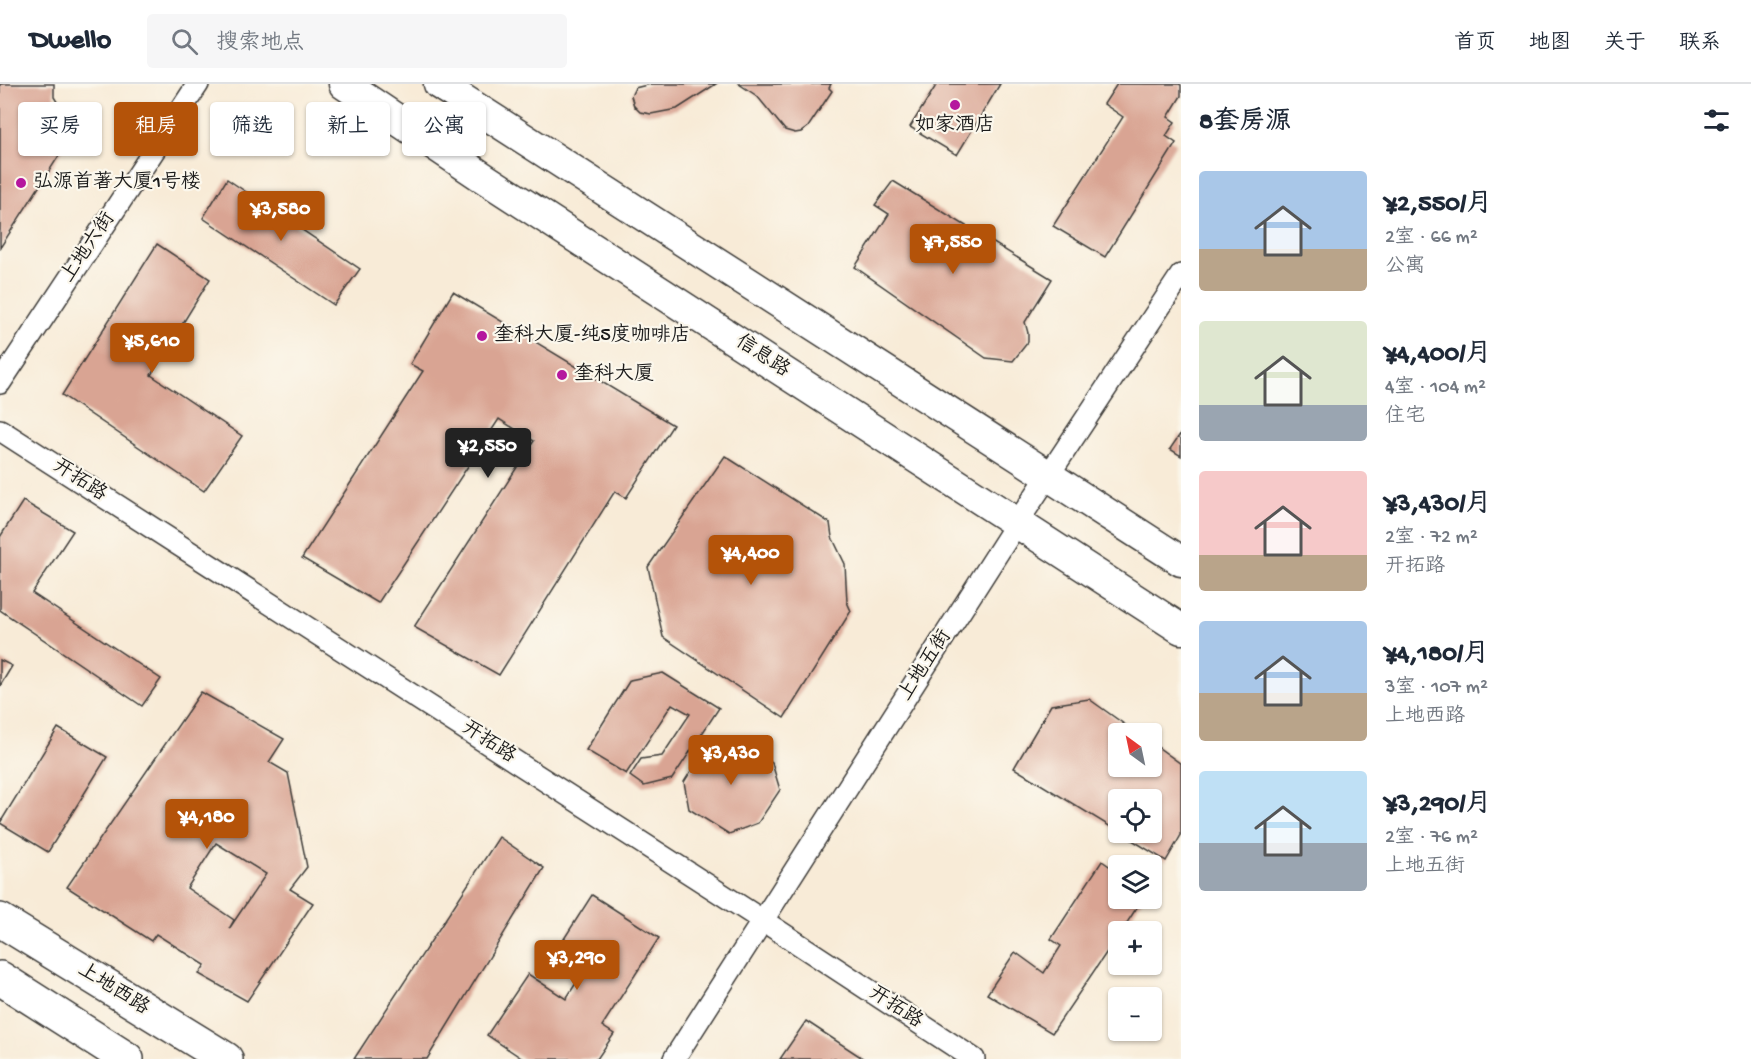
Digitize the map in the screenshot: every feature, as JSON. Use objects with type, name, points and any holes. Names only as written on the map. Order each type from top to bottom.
[{"type":"main road","name":"信息路","points":[[344,84],[481,176],[1181,629]]},
{"type":"main road","points":[[439,84],[1181,561]]},
{"type":"main road","name":"上地西路","points":[[0,920],[226,1059]]},
{"type":"main road","points":[[0,978],[127,1059]]},
{"type":"street","name":"上地六街","points":[[0,383],[198,84]]},
{"type":"street","name":"上地五街","points":[[674,1059],[1017,523],[1181,275]]},
{"type":"street","name":"开拓路","points":[[0,430],[974,1059]]},
{"type":"building","name":"弘源首著大厦1号楼","points":[[0,84],[54,84],[54,97],[57,102],[18,102],[18,156],[59,156],[0,248]]},
{"type":"building","points":[[651,84],[716,84],[677,109],[651,114],[640,112],[634,106],[631,96],[635,88]]},
{"type":"building","points":[[739,84],[831,84],[829,88],[832,91],[808,127],[795,133],[785,130],[757,96]]},
{"type":"building","name":"如家酒店","points":[[937,84],[1000,84],[957,155],[910,127]]},
{"type":"building","points":[[1117,84],[1179,84],[1181,85],[1181,96],[1168,117],[1175,122],[1166,136],[1176,143],[1105,257],[1053,226],[1123,117],[1104,104]]},
{"type":"building","points":[[227,179],[360,269],[334,305],[203,218]]},
{"type":"building","points":[[893,181],[1052,279],[1025,322],[1028,342],[1013,361],[986,358],[855,267],[889,214],[875,205]]},
{"type":"building","points":[[157,244],[210,279],[151,375],[242,436],[204,491],[62,395]]},
{"type":"building","points":[[453,292],[673,425],[626,498],[615,491],[499,675],[414,627],[534,441],[499,419],[378,603],[302,558],[423,371],[410,364]]},
{"type":"building","points":[[1181,433],[1181,456],[1170,449]]},
{"type":"building","points":[[725,456],[830,523],[832,537],[845,564],[847,602],[851,611],[784,718],[663,637],[648,567]]},
{"type":"building","points":[[23,501],[73,531],[32,593],[161,679],[142,706],[0,610],[0,537]]},
{"type":"building","points":[[0,660],[12,666],[0,686]]},
{"type":"building","points":[[663,673],[719,708],[672,779],[644,786],[630,776],[641,759],[662,756],[690,714],[672,704],[626,774],[586,750],[630,680]]},
{"type":"building","points":[[201,692],[284,739],[269,762],[288,773],[307,867],[290,889],[313,903],[247,1001],[199,974],[205,965],[156,934],[151,941],[67,887]],"holes":[[[216,843],[266,874],[229,929],[234,920],[187,888]]]},
{"type":"building","points":[[1089,699],[1123,723],[1108,723],[1108,777],[1162,777],[1162,750],[1181,764],[1181,835],[1166,861],[1162,859],[1162,855],[1156,855],[1137,843],[1162,843],[1162,789],[1108,789],[1108,826],[1014,768],[1051,705]]},
{"type":"building","points":[[58,728],[107,757],[48,852],[0,823]]},
{"type":"building","points":[[734,738],[772,763],[780,790],[758,823],[729,834],[689,809],[684,782],[710,741]]},
{"type":"building","points":[[499,837],[544,868],[427,1059],[354,1059]]},
{"type":"building","points":[[1102,861],[1108,865],[1108,909],[1136,909],[1128,921],[1108,921],[1108,950],[1052,1033],[987,994],[1015,952],[1044,973],[1061,946],[1051,939]]},
{"type":"building","points":[[592,895],[659,938],[602,1026],[614,1034],[597,1059],[523,1059],[487,1035],[528,974],[566,999],[590,961],[562,942]]},
{"type":"building","points":[[806,1021],[864,1059],[780,1059]]},
{"type":"place","name":"如家酒店","points":[[955,105]]},
{"type":"place","name":"弘源首著大厦1号楼","points":[[21,183]]},
{"type":"place","name":"奎科大厦-纯5度咖啡店","points":[[482,336]]},
{"type":"place","name":"奎科大厦","points":[[562,375]]}]
